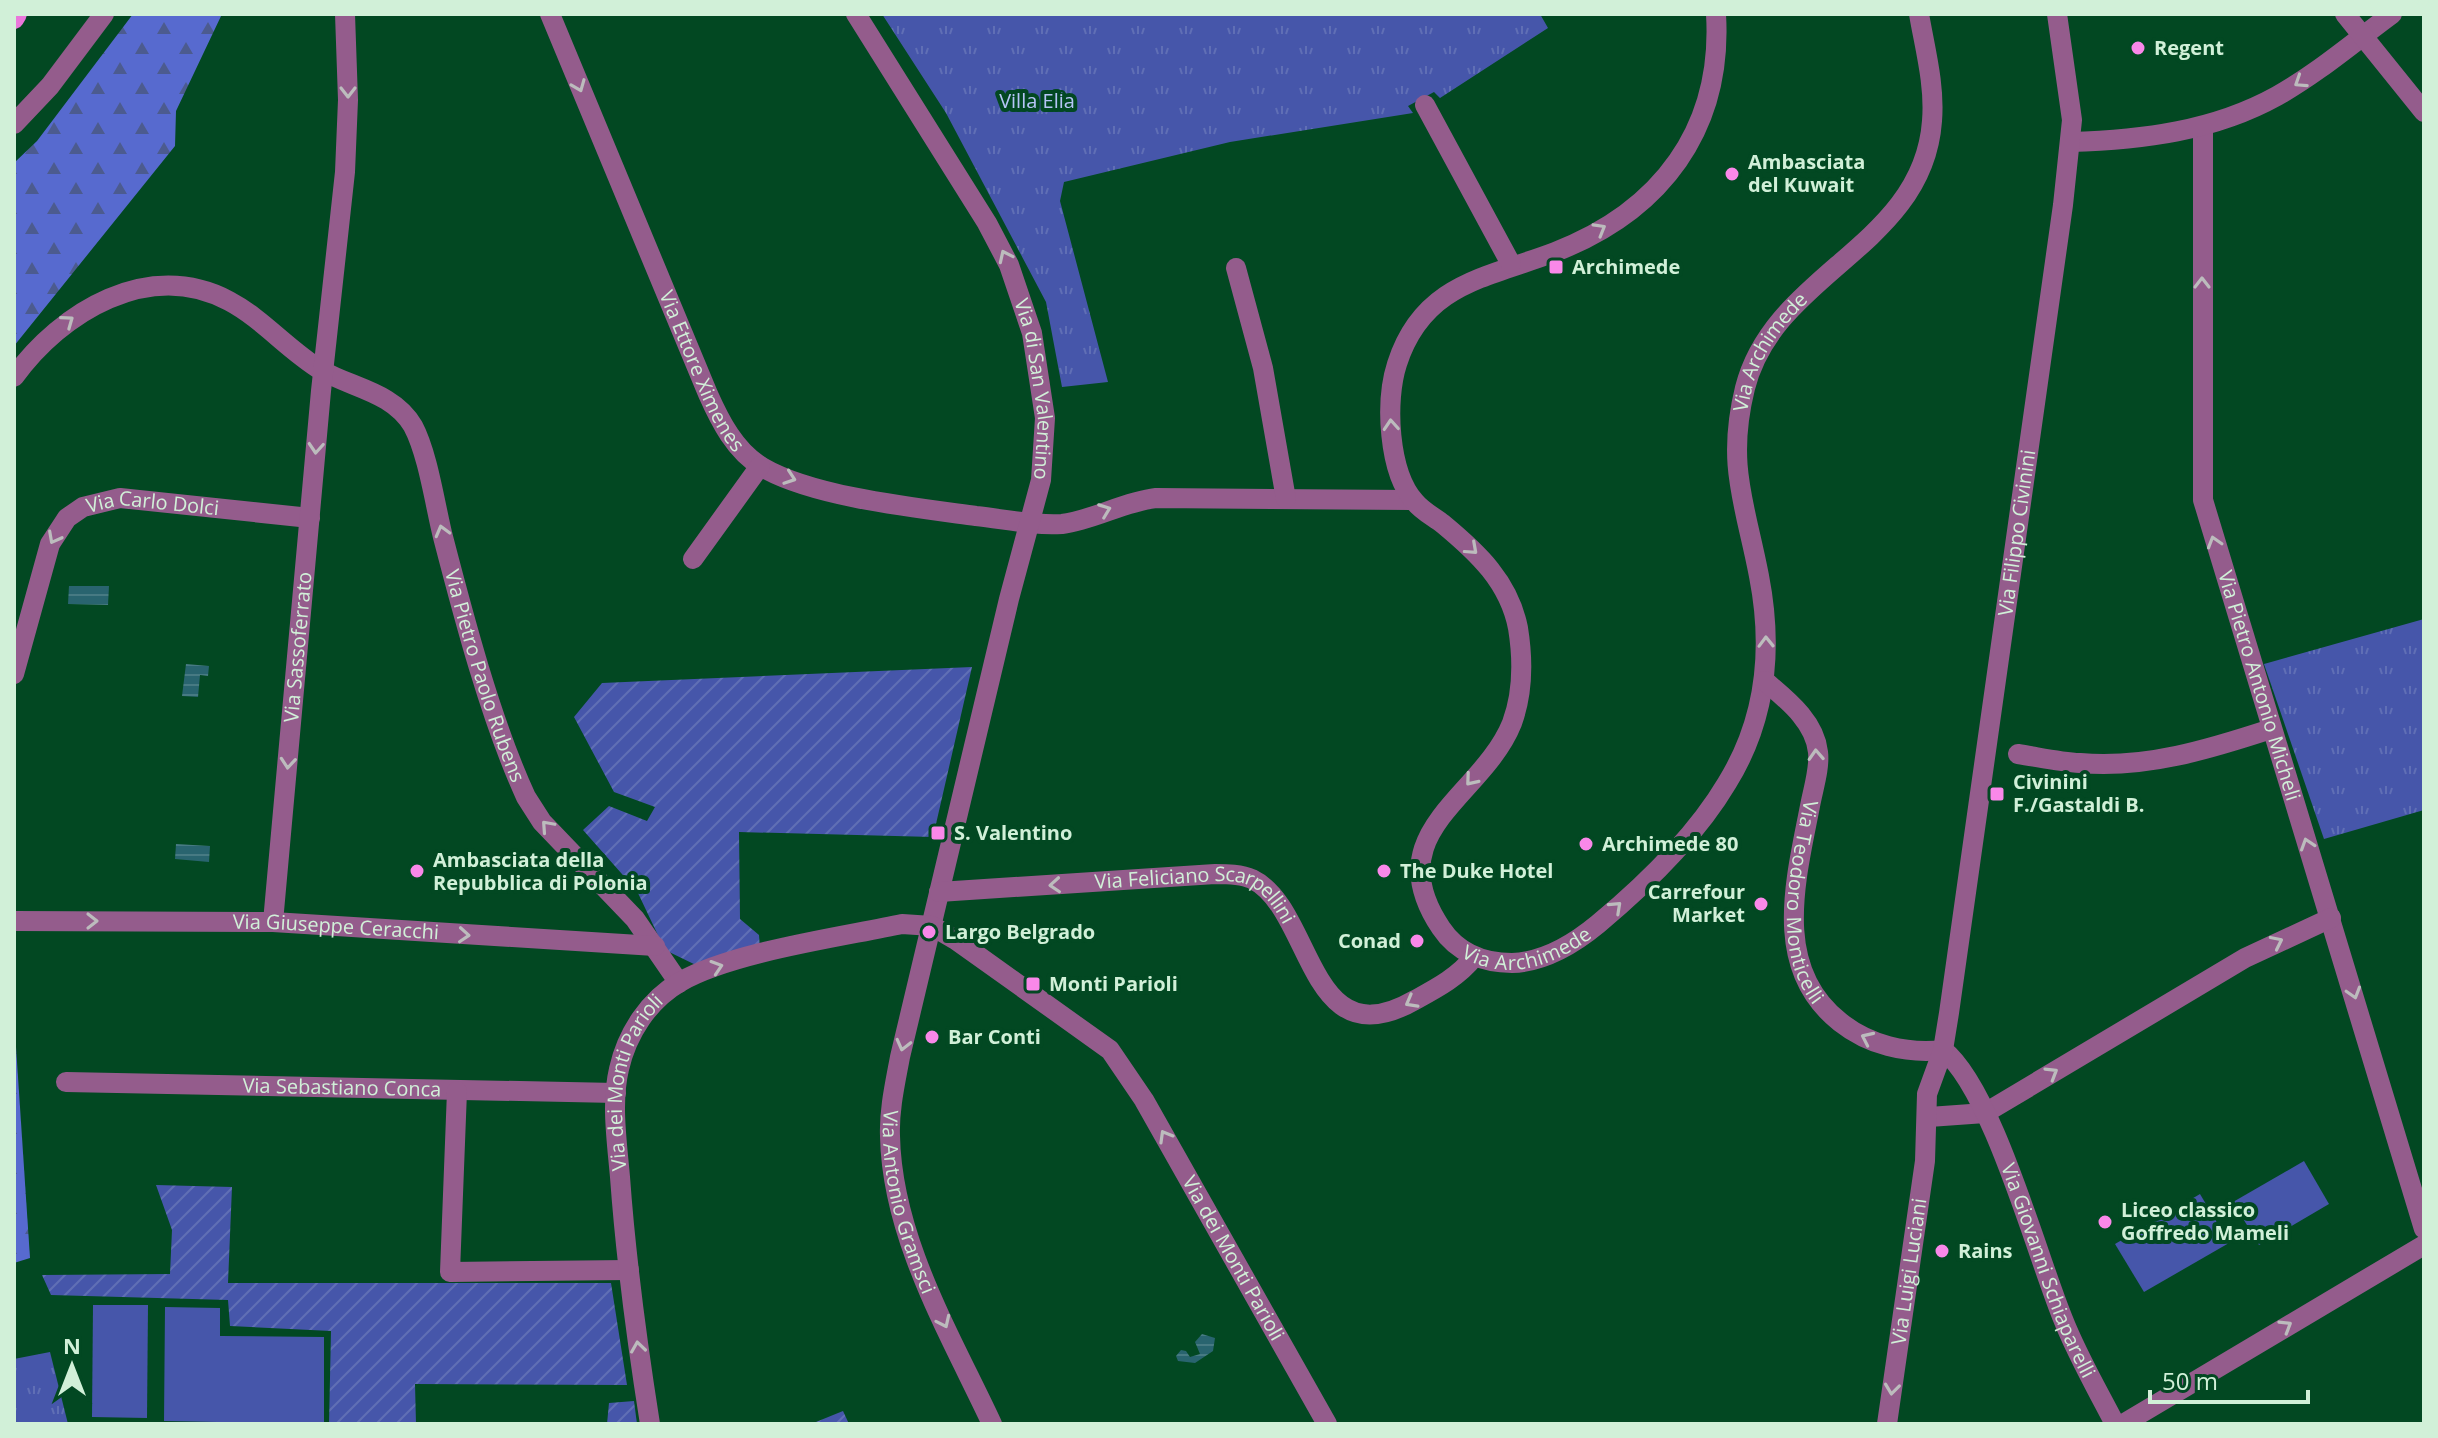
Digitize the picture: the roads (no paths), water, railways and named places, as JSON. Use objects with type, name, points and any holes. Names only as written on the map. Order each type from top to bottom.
[{"type":"street","points":[[14,124],[50,86],[104,14]]},
{"type":"street","name":"Via Sassoferrato","points":[[273,922],[347,142],[345,14]]},
{"type":"street","name":"Via Ettore Ximenes","points":[[550,14],[708,394],[728,433],[760,466],[853,496],[1029,522],[1066,523],[1118,505],[1156,498],[1412,500]]},
{"type":"street","name":"Via di San Valentino","points":[[856,14],[987,223],[1019,290],[1037,356],[1045,418],[1041,480],[939,892]]},
{"type":"street","points":[[1412,500],[1390,431],[1391,394],[1400,356],[1413,331],[1440,301],[1472,280],[1511,264],[1555,252],[1595,233],[1631,210],[1662,180],[1691,141],[1708,107],[1716,59],[1716,14]]},
{"type":"street","name":"Via Archimede","points":[[1412,500],[1473,549],[1490,568],[1513,607],[1521,648],[1519,696],[1511,726],[1496,751],[1435,821],[1423,851],[1423,884],[1432,914],[1448,938],[1474,957],[1515,963],[1541,958],[1584,935],[1674,851],[1714,803],[1744,751],[1765,681],[1766,633],[1762,591],[1736,472],[1737,437],[1746,386],[1762,347],[1780,320],[1803,294],[1879,231],[1919,171],[1929,144],[1932,113],[1919,14]]},
{"type":"street","name":"Via Filippo Civinini","points":[[1929,1117],[1927,1094],[1943,1050],[2070,142],[2071,115],[2057,14]]},
{"type":"street","points":[[2345,14],[2424,112]]},
{"type":"street","points":[[2070,142],[2137,138],[2203,126],[2275,97],[2392,14]]},
{"type":"street","points":[[1425,105],[1511,264]]},
{"type":"street","name":"Via Pietro Antonio Micheli","points":[[2203,126],[2201,492],[2424,1229]]},
{"type":"street","points":[[1236,268],[1263,368],[1286,499]]},
{"type":"street","name":"Via Pietro Paolo Rubens","points":[[14,377],[48,337],[80,312],[124,293],[166,288],[210,294],[231,302],[323,371],[389,401],[413,426],[469,625],[526,797],[542,822],[612,892],[655,946],[679,983]]},
{"type":"street","points":[[693,559],[760,466]]},
{"type":"street","name":"Via Carlo Dolci","points":[[14,674],[50,544],[67,518],[83,507],[120,498],[310,518]]},
{"type":"street","name":"Via Teodoro Monticelli","points":[[1765,681],[1805,721],[1819,754],[1794,905],[1796,951],[1808,985],[1832,1016],[1865,1037],[1901,1049],[1943,1050]]},
{"type":"street","points":[[2018,754],[2081,764],[2143,762],[2223,745],[2271,729]]},
{"type":"street","name":"Via Feliciano Scarpellini","points":[[939,892],[1215,874],[1247,877],[1260,885],[1277,905],[1335,1001],[1350,1010],[1365,1013],[1389,1012],[1404,1006],[1453,978],[1474,957]]},
{"type":"street","points":[[932,926],[939,892]]},
{"type":"street","points":[[1929,1117],[1985,1113],[2245,958],[2331,918]]},
{"type":"street","name":"Via Giuseppe Ceracchi","points":[[14,921],[273,922],[655,946]]},
{"type":"street","name":"Via dei Monti Parioli","points":[[650,1424],[629,1270],[616,1136],[616,1093],[621,1060],[635,1029],[653,1004],[679,983],[727,963],[902,924],[932,926],[956,940],[1085,1030],[1120,1062],[1327,1424]]},
{"type":"street","name":"Via Antonio Gramsci","points":[[932,926],[890,1113],[894,1181],[920,1266],[992,1424]]},
{"type":"street","name":"Via Giovanni Schiaparelli","points":[[1943,1050],[1964,1072],[1985,1113],[2062,1318],[2115,1424]]},
{"type":"street","name":"Via Sebastiano Conca","points":[[66,1082],[616,1093]]},
{"type":"street","points":[[457,1091],[450,1272],[629,1270]]},
{"type":"street","name":"Via Luigi Luciani","points":[[1887,1424],[1929,1117]]},
{"type":"street","points":[[2123,1424],[2424,1245]]},
{"type":"place","name":"Regent","points":[[2138,48]]},
{"type":"place","name":"Ambasciata del Kuwait","points":[[1732,174]]},
{"type":"place","name":"Archimede","points":[[1556,267]]},
{"type":"place","name":"Civinini F./Gastaldi B.","points":[[1997,794]]},
{"type":"place","name":"S. Valentino","points":[[938,833]]},
{"type":"place","name":"Archimede 80","points":[[1586,844]]},
{"type":"place","name":"Ambasciata della Repubblica di Polonia","points":[[417,871]]},
{"type":"place","name":"The Duke Hotel","points":[[1384,871]]},
{"type":"place","name":"Carrefour Market","points":[[1761,904]]},
{"type":"place","name":"Largo Belgrado","points":[[929,932]]},
{"type":"place","name":"Conad","points":[[1417,941]]},
{"type":"place","name":"Monti Parioli","points":[[1033,984]]},
{"type":"place","name":"Bar Conti","points":[[932,1037]]},
{"type":"place","name":"Liceo classico Goffredo Mameli","points":[[2105,1222]]},
{"type":"place","name":"Rains","points":[[1942,1251]]},
{"type":"park label","name":"Villa Elia","points":[[1037,101]]}]
